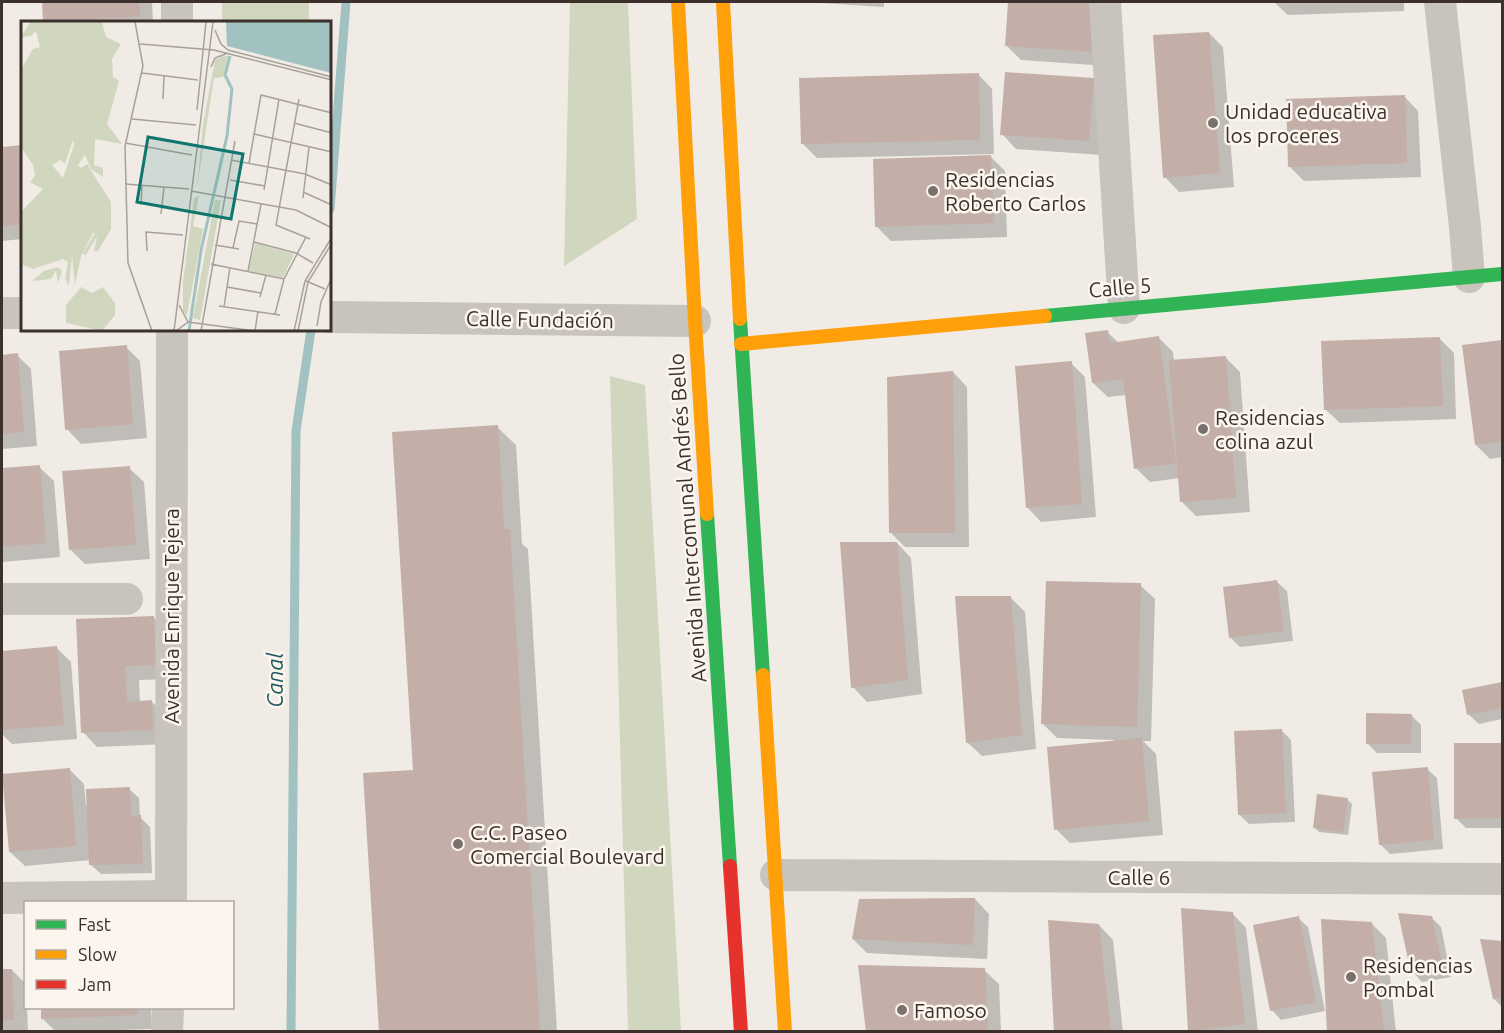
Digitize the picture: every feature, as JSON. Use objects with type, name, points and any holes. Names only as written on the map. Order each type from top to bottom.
[{"type":"main road","name":"Avenida Intercomunal Andrés Bello","points":[[678,2],[695,321],[741,1032]]},
{"type":"main road","points":[[723,2],[741,344],[785,1032]]},
{"type":"main road","name":"Calle 5","points":[[741,344],[1503,274]]},
{"type":"street","points":[[177,2],[177,21]]},
{"type":"street","points":[[1105,2],[1124,308]]},
{"type":"street","points":[[1440,2],[1469,277]]},
{"type":"street","points":[[2,313],[21,314]]},
{"type":"street","name":"Calle Fundación","points":[[332,317],[695,321]]},
{"type":"street","name":"Avenida Enrique Tejera","points":[[171,899],[172,332]]},
{"type":"street","points":[[2,598],[127,599]]},
{"type":"street","name":"Calle 6","points":[[776,875],[1503,879]]},
{"type":"street","points":[[2,898],[171,899]]},
{"type":"street","points":[[167,1032],[168,1009]]},
{"type":"green space","points":[[222,2],[309,2],[309,21],[222,21]]},
{"type":"green space","points":[[570,2],[628,2],[637,219],[564,266]]},
{"type":"green space","points":[[610,376],[645,385],[681,1031],[628,1031]]},
{"type":"building","points":[[42,2],[139,2],[140,17],[43,21]]},
{"type":"building","points":[[1008,2],[1097,2],[1094,52],[1005,46]]},
{"type":"building","points":[[1209,32],[1220,173],[1163,178],[1153,35]]},
{"type":"building","points":[[1005,72],[1094,78],[1089,141],[1000,135]]},
{"type":"building","points":[[979,73],[980,140],[801,144],[799,78]]},
{"type":"building","points":[[1405,95],[1407,163],[1288,167],[1286,99]]},
{"type":"building","points":[[21,145],[21,224],[2,226],[2,147]]},
{"type":"building","name":"Residencias Roberto Carlos","points":[[991,155],[994,223],[875,227],[873,159]]},
{"type":"building","points":[[1108,330],[1110,343],[1159,336],[1176,463],[1134,469],[1123,379],[1092,383],[1085,333]]},
{"type":"building","points":[[1440,337],[1443,406],[1324,410],[1321,341]]},
{"type":"building","points":[[1502,340],[1502,442],[1475,445],[1462,345]]},
{"type":"building","points":[[127,345],[133,424],[65,430],[59,351]]},
{"type":"building","points":[[18,353],[24,432],[2,434],[2,355]]},
{"type":"building","name":"Residencias colina azul","points":[[1226,356],[1236,498],[1180,502],[1169,360]]},
{"type":"building","points":[[1072,361],[1082,504],[1026,508],[1015,366]]},
{"type":"building","points":[[953,371],[955,533],[889,533],[887,377]]},
{"type":"building","points":[[498,425],[504,529],[510,529],[540,1032],[379,1032],[363,773],[413,770],[392,432]]},
{"type":"building","points":[[40,465],[46,543],[2,547],[2,468]]},
{"type":"building","points":[[130,466],[136,545],[69,550],[62,471]]},
{"type":"building","points":[[840,542],[897,542],[908,680],[851,688]]},
{"type":"building","points":[[1277,580],[1284,631],[1229,638],[1223,587]]},
{"type":"building","points":[[1046,581],[1141,583],[1137,727],[1041,724]]},
{"type":"building","points":[[955,596],[1011,596],[1022,735],[966,743]]},
{"type":"building","points":[[154,616],[156,665],[125,666],[127,702],[152,700],[153,730],[81,733],[76,619]]},
{"type":"building","points":[[57,646],[64,725],[2,730],[2,651]]},
{"type":"building","points":[[1502,682],[1502,708],[1467,715],[1462,690]]},
{"type":"building","points":[[1366,713],[1412,714],[1411,744],[1366,744]]},
{"type":"building","points":[[1282,729],[1286,813],[1238,815],[1234,731]]},
{"type":"building","points":[[1142,738],[1149,821],[1054,830],[1047,747]]},
{"type":"building","points":[[1454,743],[1502,743],[1502,818],[1454,819]]},
{"type":"building","points":[[1428,767],[1434,840],[1379,845],[1372,772]]},
{"type":"building","points":[[70,768],[76,846],[9,852],[2,774]]},
{"type":"building","points":[[130,787],[131,816],[141,815],[143,864],[89,865],[86,789]]},
{"type":"building","points":[[1317,794],[1348,798],[1343,832],[1313,828]]},
{"type":"building","points":[[975,898],[973,945],[852,939],[859,899]]},
{"type":"building","points":[[1181,908],[1233,912],[1245,1024],[1188,1032]]},
{"type":"building","points":[[1398,913],[1432,916],[1443,967],[1411,973]]},
{"type":"building","points":[[1299,916],[1316,1002],[1270,1011],[1253,925]]},
{"type":"building","name":"Residencias Pombal","points":[[1321,919],[1372,922],[1384,1032],[1327,1032]]},
{"type":"building","points":[[1048,920],[1099,924],[1111,1032],[1054,1032]]},
{"type":"building","points":[[1480,939],[1502,941],[1502,997],[1493,999]]},
{"type":"building","points":[[858,965],[985,968],[988,1032],[866,1032]]},
{"type":"building","points":[[2,969],[12,969],[14,1020],[2,1021]]},
{"type":"building","points":[[41,1009],[138,1009],[138,1015],[41,1019]]},
{"type":"waterway","name":"Canal","points":[[332,183],[346,2]]},
{"type":"waterway","name":"Canal","points":[[291,1032],[296,431],[311,332]]},
{"type":"traffic: fast","points":[[1045,316],[1502,274]]},
{"type":"traffic: fast","points":[[740,319],[763,675]]},
{"type":"traffic: fast","points":[[707,514],[730,866]]},
{"type":"traffic: slow","points":[[678,2],[707,514]]},
{"type":"traffic: slow","points":[[723,2],[740,319]]},
{"type":"traffic: slow","points":[[741,344],[1045,316]]},
{"type":"traffic: slow","points":[[763,675],[785,1032]]},
{"type":"traffic: jam","points":[[730,866],[741,1032]]},
{"type":"place","name":"Unidad educativa los proceres","points":[[1213,123]]},
{"type":"place","name":"Residencias Roberto Carlos","points":[[933,191]]},
{"type":"place","name":"Residencias colina azul","points":[[1203,429]]},
{"type":"place","name":"C.C. Paseo Comercial Boulevard","points":[[458,844]]},
{"type":"place","name":"Residencias Pombal","points":[[1351,977]]},
{"type":"place","name":"Famoso","points":[[902,1010]]}]
